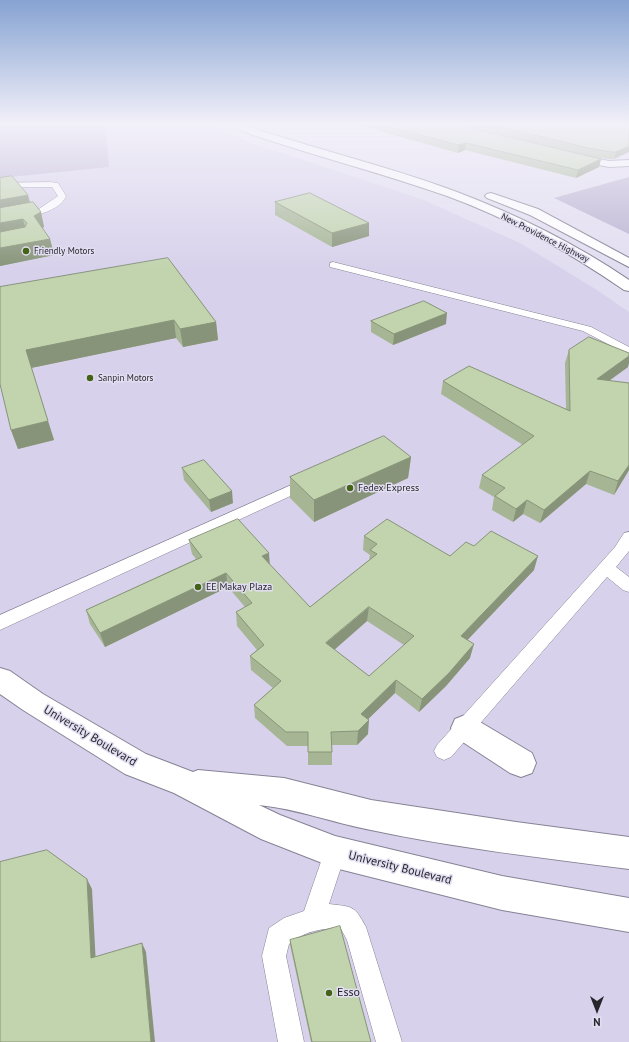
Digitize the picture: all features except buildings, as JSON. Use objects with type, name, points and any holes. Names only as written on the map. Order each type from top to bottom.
[{"type":"main road","name":"New Providence Highway","points":[[380,172],[463,199],[540,233],[598,266],[629,287]]},
{"type":"main road","name":"New Providence Highway","points":[[411,172],[445,181],[534,212],[629,263]]},
{"type":"main road","name":"University Boulevard","points":[[0,679],[33,702],[136,764],[185,782],[272,828],[334,852],[502,893],[629,915]]},
{"type":"main road","points":[[465,728],[521,763]]},
{"type":"main road","name":"University Boulevard","points":[[185,782],[284,793],[371,815],[516,838],[629,853]]},
{"type":"lane","points":[[0,185],[50,184],[55,185],[62,196],[61,199],[38,213],[0,220]]},
{"type":"lane","points":[[333,265],[587,329],[629,352]]},
{"type":"lane","points":[[0,623],[319,478]]},
{"type":"lane","points":[[444,751],[621,551],[629,537]]},
{"type":"lane","points":[[606,568],[629,586]]},
{"type":"lane","points":[[312,921],[334,852]]},
{"type":"lane","points":[[291,1042],[274,956],[278,937],[292,926],[329,916],[348,918],[358,934],[389,1042]]},
{"type":"shaded area","points":[[0,172],[338,172],[424,200],[520,243],[597,290],[629,312],[629,1042],[0,1042]]},
{"type":"shaded area","points":[[0,172],[63,172],[0,178]]},
{"type":"shaded area","points":[[629,177],[629,234],[554,198]]},
{"type":"place","name":"Friendly Motors","points":[[26,251]]},
{"type":"place","name":"Sanpin Motors","points":[[90,378]]},
{"type":"place","name":"Fedex Express","points":[[350,488]]},
{"type":"place","name":"EE Makay Plaza","points":[[198,587]]},
{"type":"place","name":"Esso","points":[[329,993]]}]
